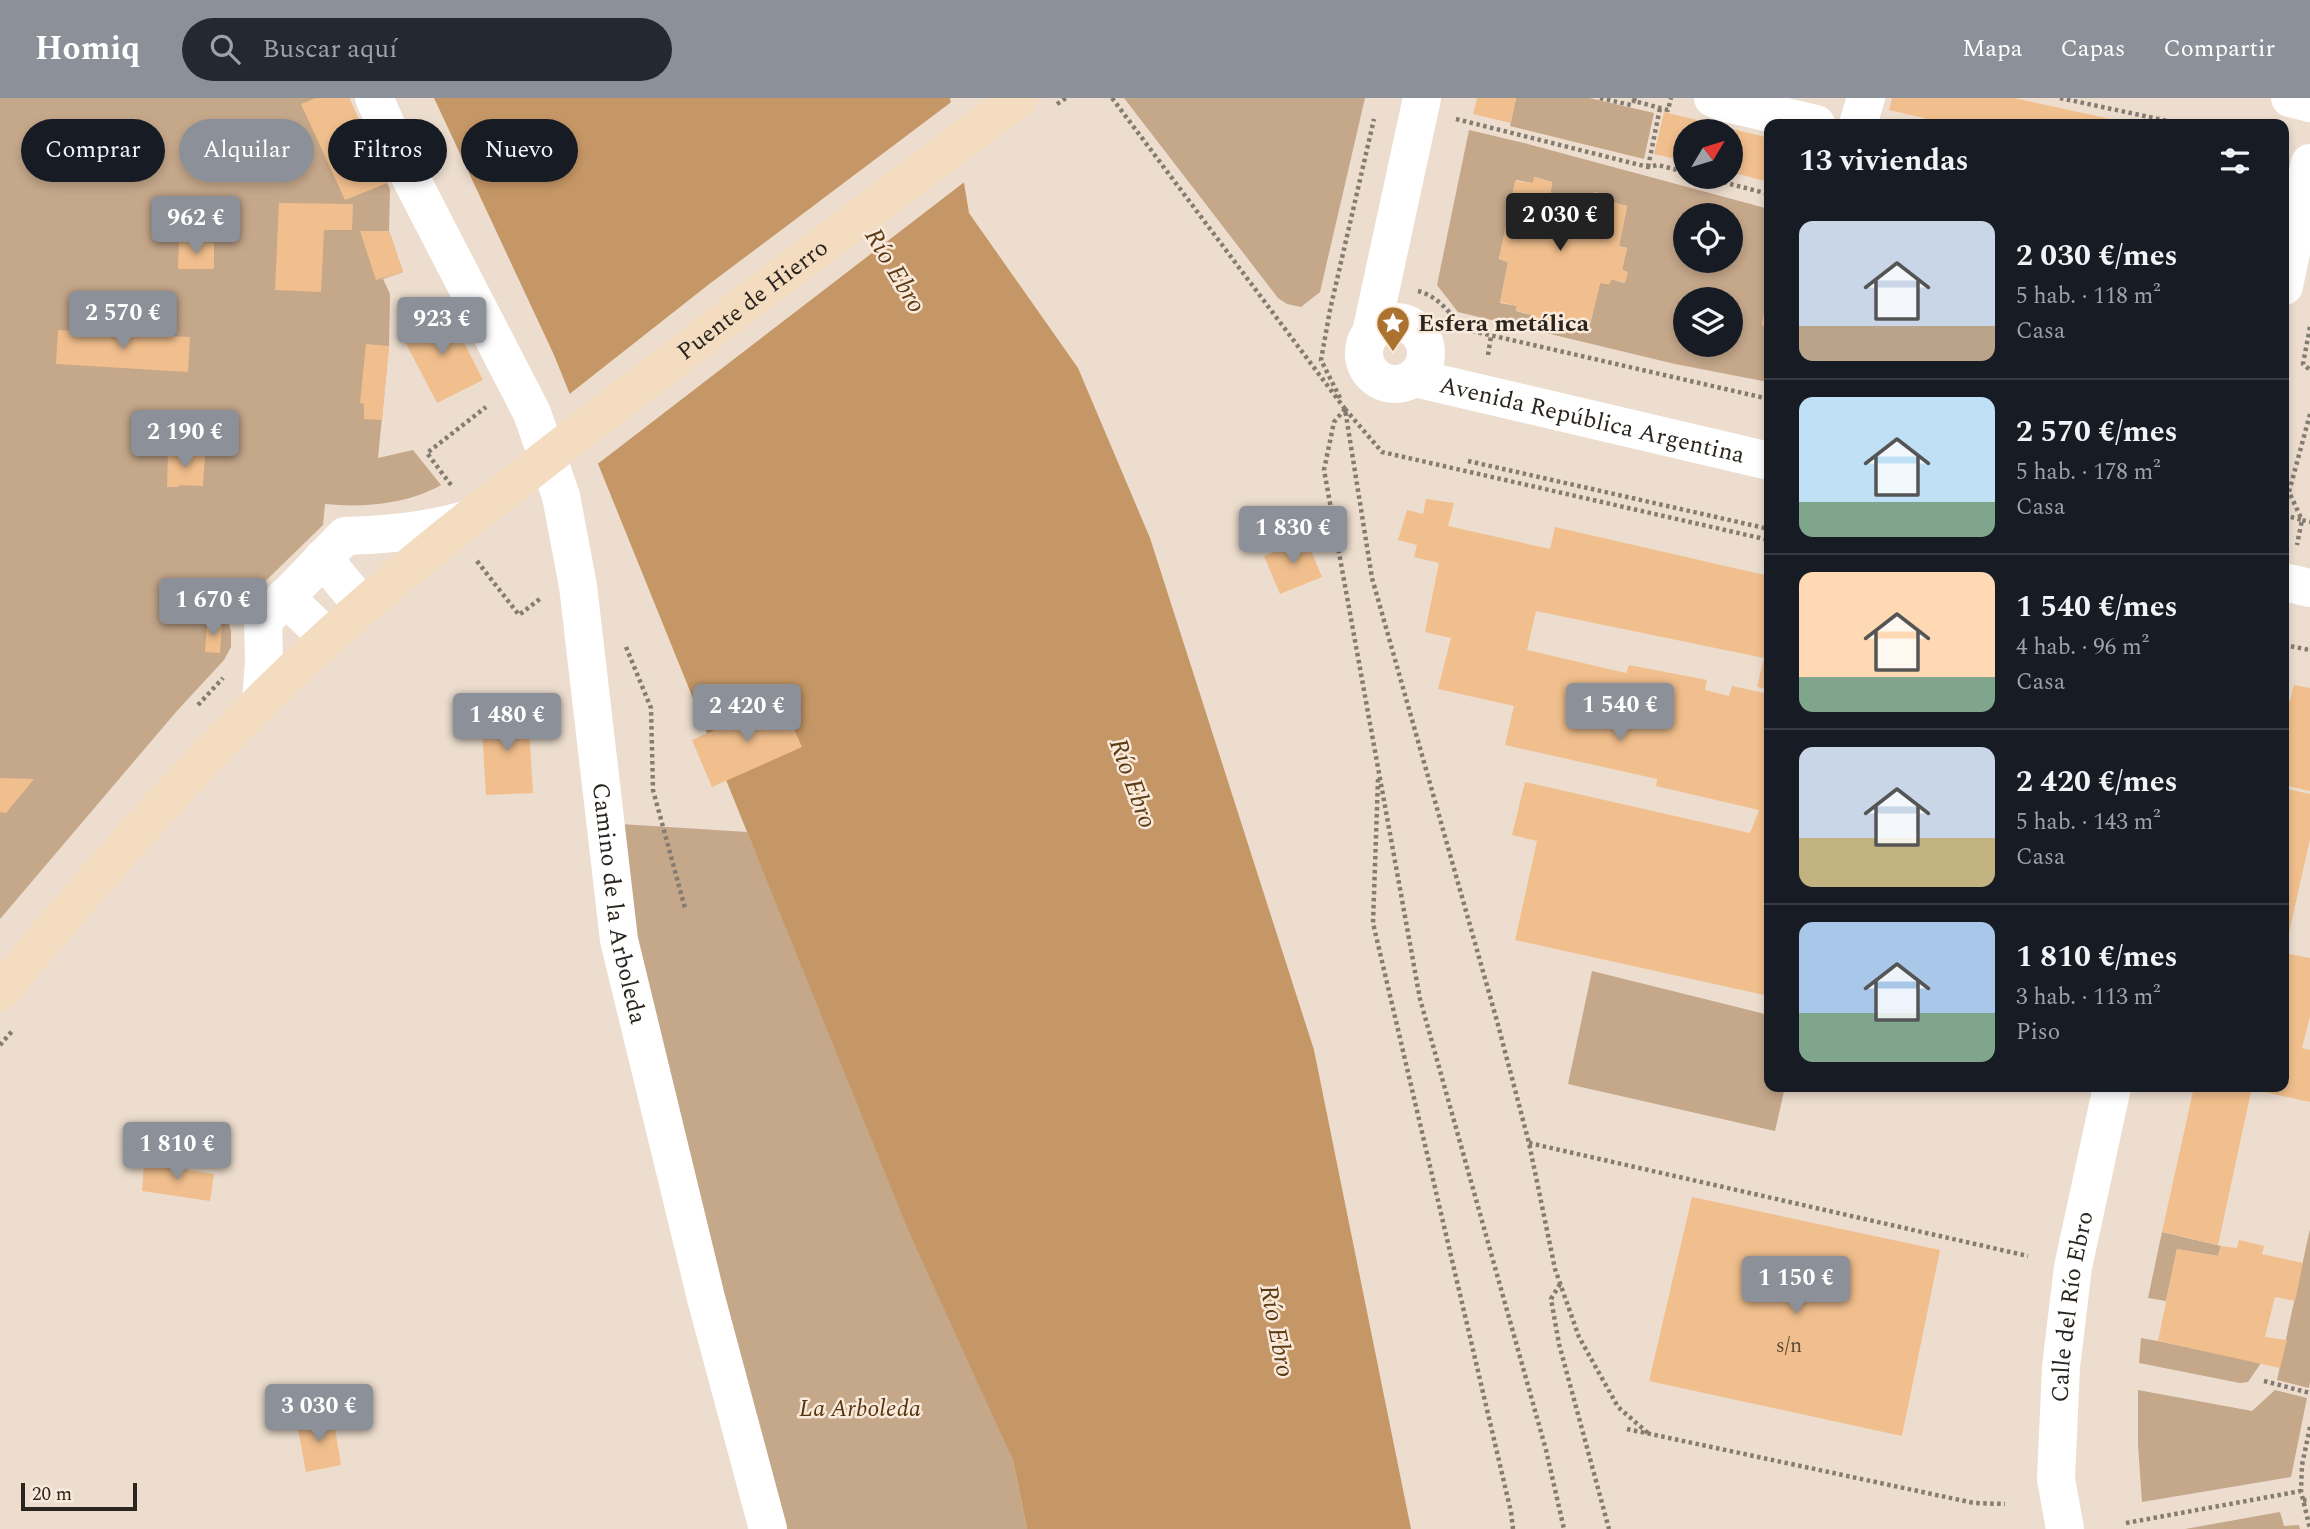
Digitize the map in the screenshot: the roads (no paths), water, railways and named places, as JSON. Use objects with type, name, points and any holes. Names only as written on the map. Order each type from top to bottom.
[{"type":"main road","name":"Puente de Hierro","points":[[0,992],[97,877],[205,757],[362,607],[470,516],[805,257],[1019,98]]},
{"type":"street","name":"Camino de la Arboleda","points":[[374,98],[406,169],[532,413],[561,496],[578,586],[619,940],[706,1298],[768,1529]]},
{"type":"street","points":[[1713,98],[1796,119]]},
{"type":"street","points":[[1860,119],[1866,98]]},
{"type":"street","points":[[2290,98],[2310,103]]},
{"type":"street","name":"Avenida República Argentina","points":[[1435,107],[1371,333],[1388,322],[1409,325],[1418,331],[1427,350],[1422,369],[1415,378],[1764,460]]},
{"type":"street","points":[[2289,262],[2310,163]]},
{"type":"street","points":[[261,701],[263,621],[345,536],[406,533],[445,526],[470,516]]},
{"type":"street","points":[[323,558],[362,607]]},
{"type":"street","points":[[2289,583],[2310,588]]},
{"type":"street","points":[[285,597],[328,638]]},
{"type":"street","name":"Calle del Río Ebro","points":[[2065,1529],[2056,1479],[2061,1367],[2073,1268],[2111,1092]]},
{"type":"water","name":"Río Ebro","points":[[434,98],[950,98],[969,213],[1078,368],[1150,538],[1314,1050],[1411,1529],[1027,1529],[1013,1460],[909,1232],[554,355],[473,182],[578,182],[578,119],[461,119],[461,156],[447,126],[447,119],[444,119]]},
{"type":"place","name":"Esfera metálica","points":[[1393,353]]},
{"type":"park label","name":"La Arboleda","points":[[860,1408]]}]
